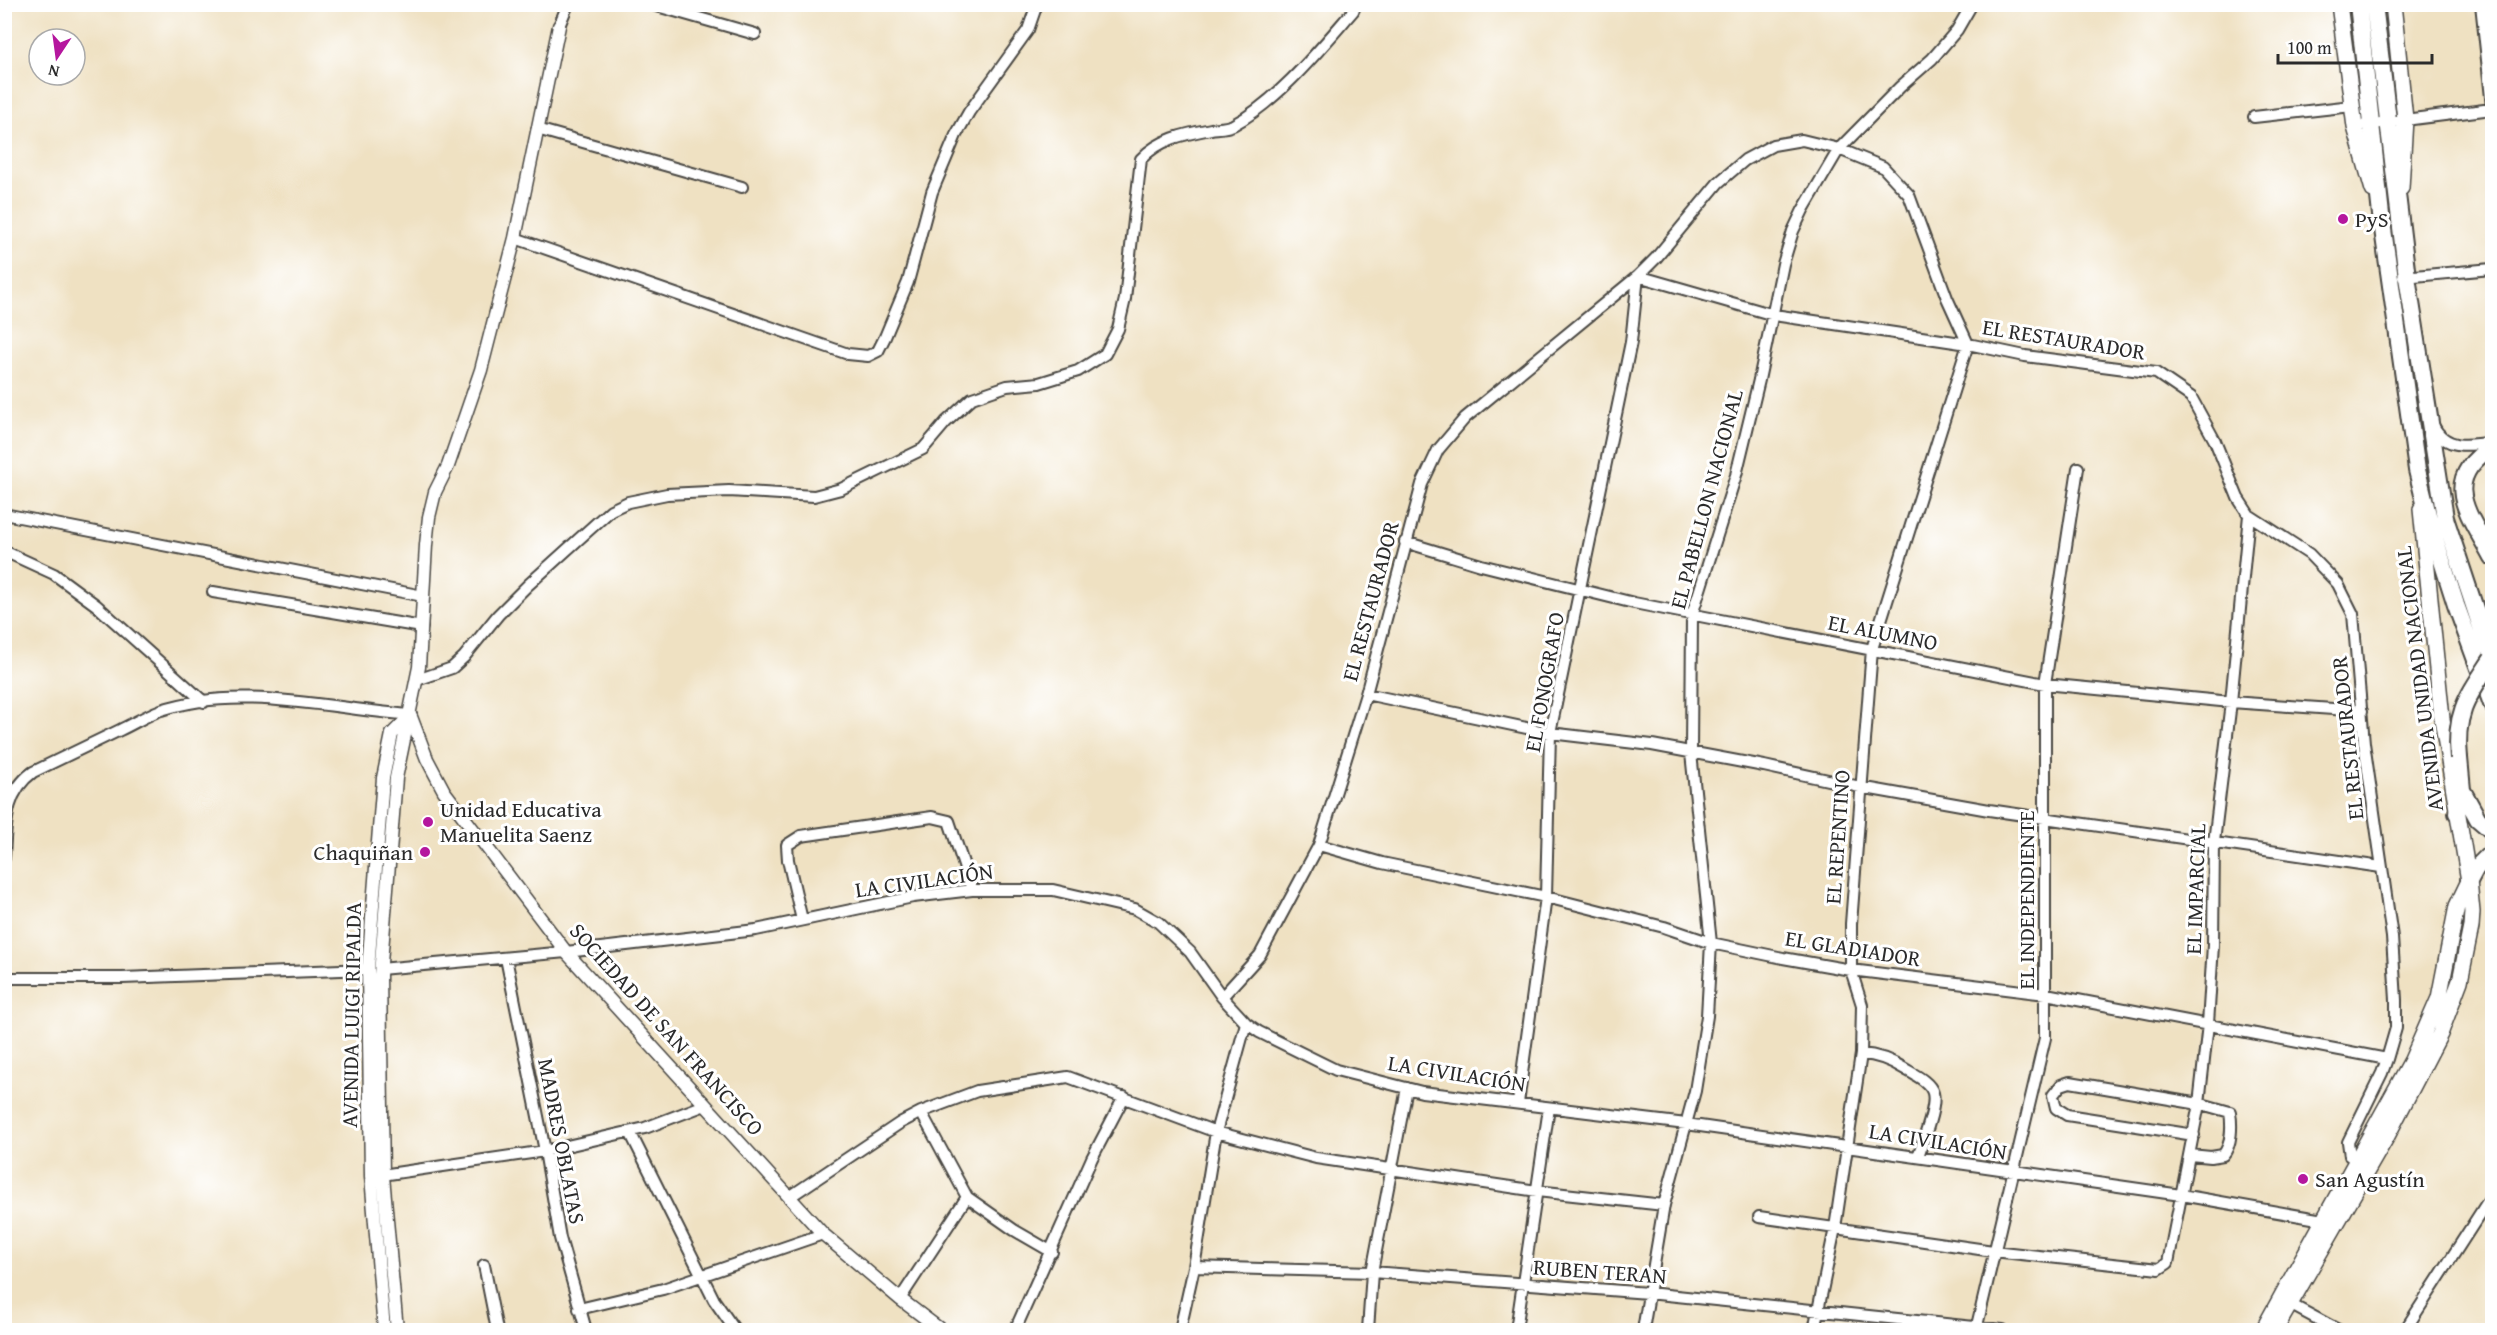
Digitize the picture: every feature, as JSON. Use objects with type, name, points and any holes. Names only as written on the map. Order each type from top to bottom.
[{"type":"main road","points":[[2339,4],[2355,128],[2381,215],[2417,470],[2430,523],[2456,605],[2493,704]]},
{"type":"main road","points":[[2358,4],[2388,121]]},
{"type":"main road","points":[[2374,4],[2407,277],[2445,518],[2493,659],[2464,706],[2457,734],[2462,790],[2457,813]]},
{"type":"main road","points":[[2381,215],[2393,4]]},
{"type":"main road","points":[[2493,447],[2470,465],[2463,482],[2462,495],[2467,514],[2493,557]]},
{"type":"main road","name":"AVENIDA UNIDAD NACIONAL","points":[[2417,470],[2442,719],[2469,881]]},
{"type":"main road","points":[[2462,790],[2478,819],[2493,831]]},
{"type":"main road","points":[[2263,1330],[2285,1302],[2363,1164],[2439,998],[2457,906],[2476,868],[2493,852]]},
{"type":"main road","points":[[2275,1330],[2285,1302]]},
{"type":"street","points":[[559,26],[568,4]]},
{"type":"street","points":[[650,4],[755,34]]},
{"type":"street","points":[[515,238],[848,354],[868,356],[878,351],[908,282],[932,192],[956,135],[969,112],[1028,30],[1037,4]]},
{"type":"street","points":[[417,680],[452,668],[464,657],[498,615],[528,585],[611,510],[628,502],[667,494],[729,491],[814,496],[841,489],[923,449],[946,422],[972,398],[1007,386],[1039,384],[1078,371],[1105,354],[1118,329],[1125,299],[1141,159],[1151,147],[1169,140],[1232,126],[1270,98],[1312,58],[1353,11],[1356,4]]},
{"type":"street","name":"EL PABELLON NACIONAL","points":[[1643,1330],[1664,1205],[1695,1091],[1707,1016],[1711,943],[1691,753],[1692,615],[1736,475],[1774,315],[1783,264],[1793,231],[1839,149],[1900,87],[1932,59],[1957,30],[1972,4]]},
{"type":"street","points":[[2355,128],[2388,121],[2493,108],[2481,4]]},
{"type":"street","name":"AVENIDA LUIGI RIPALDA","points":[[384,1330],[377,1176],[374,969],[396,778],[417,680],[426,545],[435,492],[448,466],[481,370],[515,238],[559,26]]},
{"type":"street","points":[[2254,117],[2352,106]]},
{"type":"street","points":[[537,129],[742,187]]},
{"type":"street","name":"EL RESTAURADOR","points":[[1222,997],[1260,955],[1319,845],[1366,694],[1422,483],[1438,450],[1465,418],[1638,276],[1656,258],[1718,183],[1745,160],[1773,146],[1802,140],[1839,149],[1883,167],[1909,195],[1947,298],[1968,344],[2025,356],[2156,373],[2192,397],[2215,441],[2238,498],[2249,515],[2309,554],[2338,584],[2353,614],[2364,743],[2391,937],[2397,1000],[2396,1028],[2387,1059],[2348,1142],[2348,1151],[2363,1164]]},
{"type":"street","points":[[2390,276],[2407,277],[2493,269]]},
{"type":"street","points":[[1638,276],[1774,315],[1968,344]]},
{"type":"street","name":"EL FONOGRAFO","points":[[1518,1104],[1546,897],[1550,734],[1631,342],[1638,276]]},
{"type":"street","name":"EL REPENTINO","points":[[1814,1330],[1835,1228],[1861,1054],[1862,1005],[1851,970],[1851,924],[1872,649],[1968,344]]},
{"type":"street","points":[[2427,414],[2436,432],[2444,441],[2470,446],[2493,442]]},
{"type":"street","name":"EL INDEPENDIENTE","points":[[1976,1329],[2044,1038],[2046,994],[2045,684],[2078,468]]},
{"type":"street","points":[[4,514],[423,596]]},
{"type":"street","name":"EL IMPARCIAL","points":[[1993,1251],[2159,1269],[2168,1263],[2194,1135],[2208,1024],[2214,843],[2231,702],[2249,515]]},
{"type":"street","name":"EL ALUMNO","points":[[1405,542],[1481,565],[1692,615],[2045,684],[2231,702],[2362,711]]},
{"type":"street","points":[[4,551],[54,574],[96,604],[204,702]]},
{"type":"street","points":[[213,592],[422,627]]},
{"type":"street","points":[[1366,694],[1550,734],[1652,745],[1764,766],[1860,788],[1989,810],[2044,816],[2381,867]]},
{"type":"street","points":[[4,858],[7,811],[22,780],[33,772],[161,710],[204,702],[249,700],[324,704],[380,714],[411,716]]},
{"type":"street","name":"SOCIEDAD DE SAN FRANCISCO","points":[[411,716],[427,759],[444,791],[566,952],[791,1196],[823,1234],[900,1299],[941,1330]]},
{"type":"street","points":[[802,920],[788,860],[787,845],[801,836],[932,817],[949,821],[972,890]]},
{"type":"street","name":"EL GLADIADOR","points":[[1319,845],[1382,863],[1546,897],[1664,927],[1711,943],[1851,970],[2046,994],[2387,1059]]},
{"type":"street","name":"LA CIVILACIÓN","points":[[4,978],[122,978],[374,969],[506,958],[756,930],[913,897],[972,890],[1053,890],[1135,909],[1158,922],[1190,952],[1222,997],[1246,1023],[1259,1032],[1336,1070],[1407,1088],[1686,1124],[2181,1195],[2331,1222]]},
{"type":"street","name":"MADRES OBLATAS","points":[[506,958],[560,1238],[586,1330]]},
{"type":"street","points":[[1180,1330],[1194,1267],[1216,1132],[1246,1023]]},
{"type":"street","points":[[1861,1054],[1873,1054],[1892,1061],[1923,1080],[1933,1092],[1934,1106],[1918,1157]]},
{"type":"street","points":[[791,1196],[900,1123],[921,1112],[977,1091],[1068,1077],[1216,1132],[1316,1158],[1537,1191],[1664,1205]]},
{"type":"street","points":[[2190,1155],[2219,1157],[2226,1152],[2232,1123],[2230,1112],[2199,1104],[2070,1082],[2061,1085],[2054,1095],[2056,1108],[2067,1115],[2194,1135]]},
{"type":"street","points":[[1368,1330],[1372,1272],[1407,1088]]},
{"type":"street","points":[[1015,1330],[1052,1252],[1092,1158],[1124,1097]]},
{"type":"street","points":[[377,1176],[545,1151],[645,1128],[705,1105]]},
{"type":"street","points":[[1516,1330],[1549,1108]]},
{"type":"street","points":[[921,1112],[967,1197],[1014,1230],[1052,1252]]},
{"type":"street","points":[[630,1132],[714,1300],[735,1330]]},
{"type":"street","name":"AVENIDA LUIGI RIPALDA","points":[[377,1176],[397,1330]]},
{"type":"street","points":[[2405,1330],[2493,1195]]},
{"type":"street","points":[[900,1299],[967,1197]]},
{"type":"street","points":[[1759,1217],[1993,1251]]},
{"type":"street","points":[[579,1310],[663,1289],[823,1234]]},
{"type":"street","points":[[484,1265],[497,1330]]},
{"type":"street","name":"RUBEN TERAN","points":[[1194,1267],[1372,1272],[1648,1293],[1976,1329],[2003,1330]]},
{"type":"street","points":[[2285,1302],[2338,1330]]},
{"type":"place","name":"PyS","points":[[2343,219]]},
{"type":"place","name":"Unidad Educativa Manuelita Saenz","points":[[428,822]]},
{"type":"place","name":"Chaquiñan","points":[[425,852]]},
{"type":"place","name":"San Agustín","points":[[2303,1179]]}]
